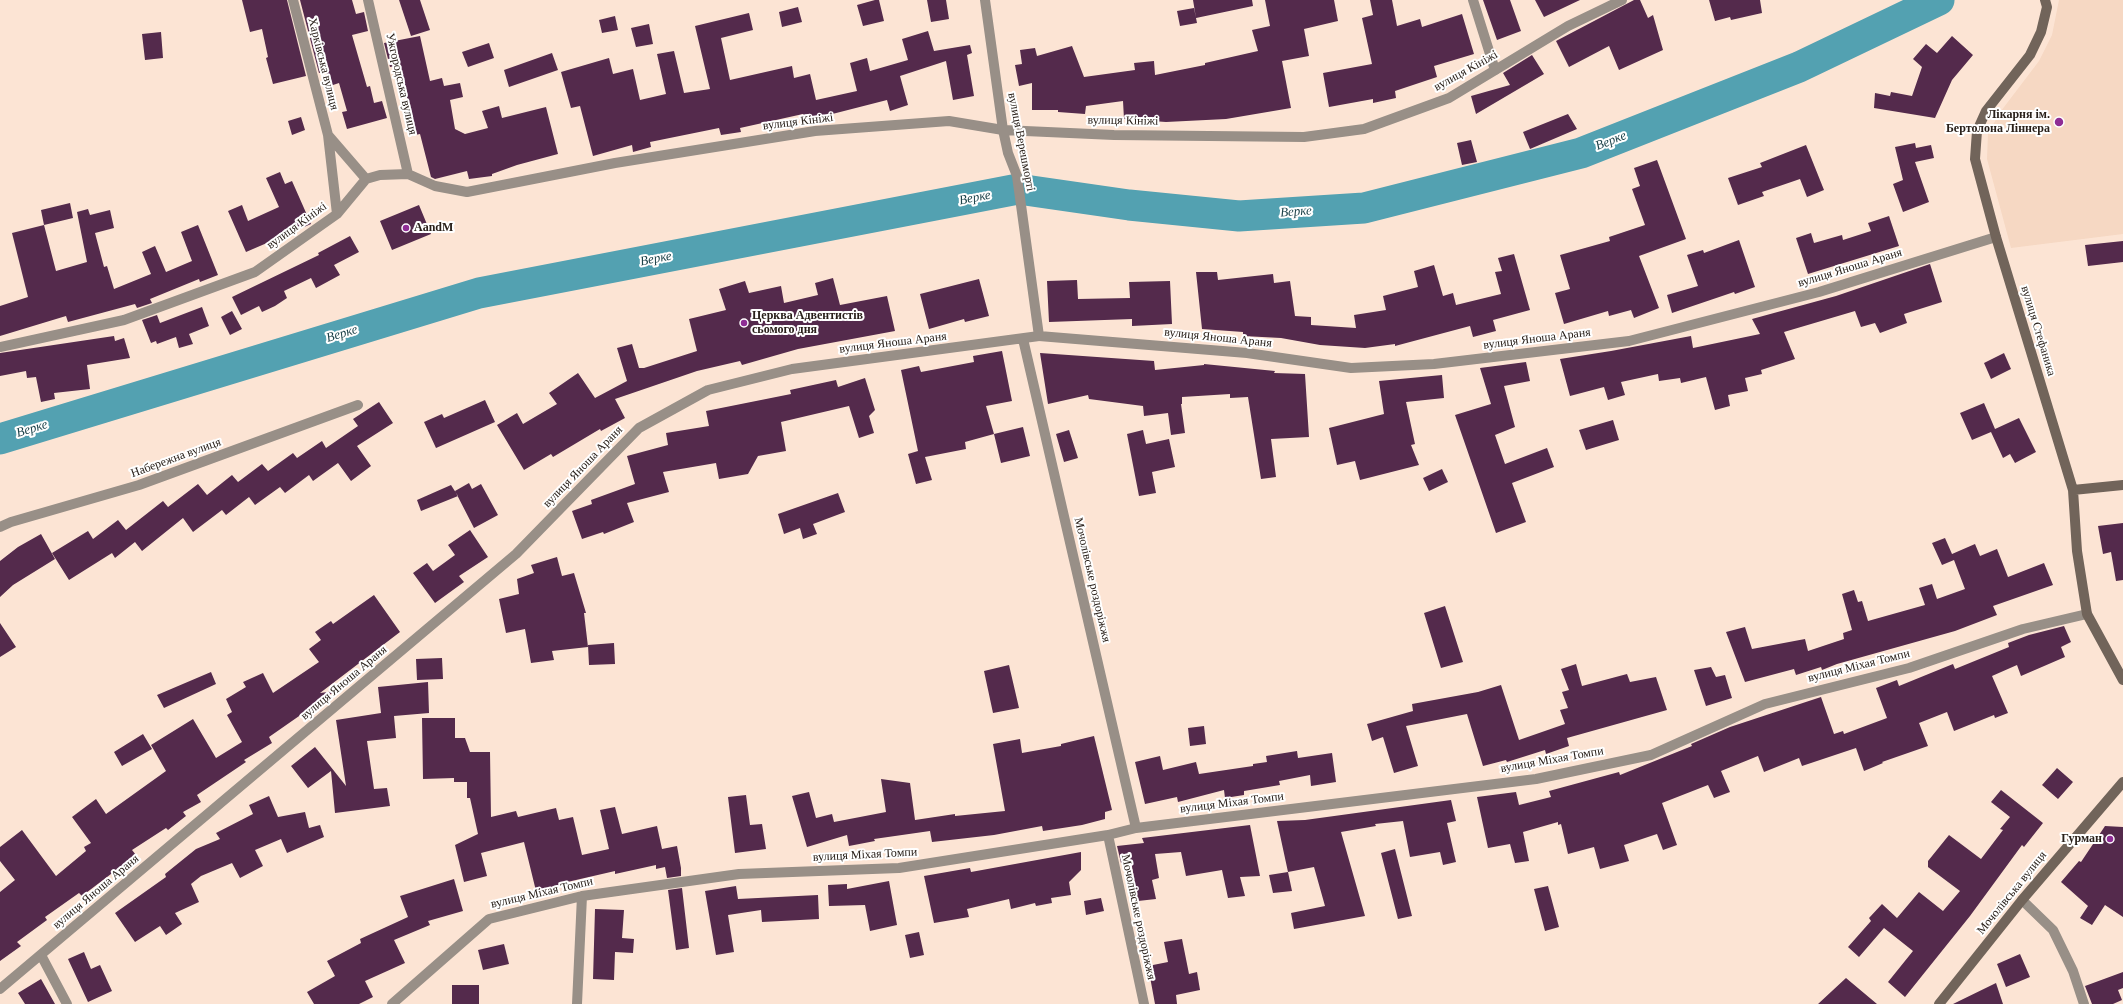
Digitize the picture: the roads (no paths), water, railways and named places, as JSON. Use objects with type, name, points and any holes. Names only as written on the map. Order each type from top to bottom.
[{"type":"main road","name":"вулиця Стефаника","points":[[2045,0],[2047,7],[2041,32],[2030,55],[1986,111],[1977,131],[1975,159],[1996,237],[2073,490],[2077,551],[2087,614],[2123,680]]},
{"type":"main road","points":[[2073,490],[2123,485]]},
{"type":"main road","name":"Мочолівська вулиця","points":[[1939,1004],[2022,900],[2123,782]]},
{"type":"street","name":"Харківська вулиця","points":[[293,0],[328,135],[337,214]]},
{"type":"street","name":"Ужгородська вулиця","points":[[368,0],[408,174]]},
{"type":"street","name":"вулиця Верешморті","points":[[985,0],[1003,130],[1008,153],[1017,176],[1020,207],[1039,336]]},
{"type":"street","points":[[1473,0],[1495,70]]},
{"type":"street","name":"вулиця Кініжі","points":[[0,347],[124,320],[255,272],[337,214],[366,178],[380,175],[408,174],[435,186],[467,192],[615,163],[815,131],[949,122],[1003,130],[1114,135],[1304,137],[1364,129],[1449,98],[1568,26],[1622,0]]},
{"type":"street","name":"Харківська вулиця","points":[[328,135],[366,178]]},
{"type":"street","name":"вулиця Яноша Араня","points":[[0,989],[516,554],[639,428],[708,390],[792,369],[1039,336],[1247,353],[1351,368],[1434,364],[1629,341],[1819,292],[1996,237]]},
{"type":"street","name":"Мочолівське роздоріжжя","points":[[1023,339],[1136,828]]},
{"type":"street","name":"Набережна вулиця","points":[[0,528],[11,522],[139,485],[358,405]]},
{"type":"street","name":"вулиця Міхая Томпи","points":[[392,1004],[489,919],[582,896],[739,874],[899,868],[1108,835],[1136,828],[1536,779],[1651,755],[1765,704],[1908,668],[2023,629],[2087,614]]},
{"type":"street","name":"Мочолівське роздоріжжя","points":[[1108,835],[1144,1004]]},
{"type":"street","points":[[577,1004],[582,896]]},
{"type":"street","points":[[2022,900],[2054,930],[2073,971],[2084,1004]]},
{"type":"street","points":[[41,955],[67,1004]]},
{"type":"waterway","name":"Верке","points":[[0,439],[479,293],[1018,189],[1129,205],[1239,216],[1364,208],[1581,153],[1799,67],[1939,0]]},
{"type":"place","name":"Лікарня ім. Бертолона Ліннера","points":[[2059,122]]},
{"type":"place","name":"AandM","points":[[406,228]]},
{"type":"place","name":"Церква Адвентистів сьомого дня","points":[[744,323]]},
{"type":"place","name":"Гурман","points":[[2110,839]]}]
